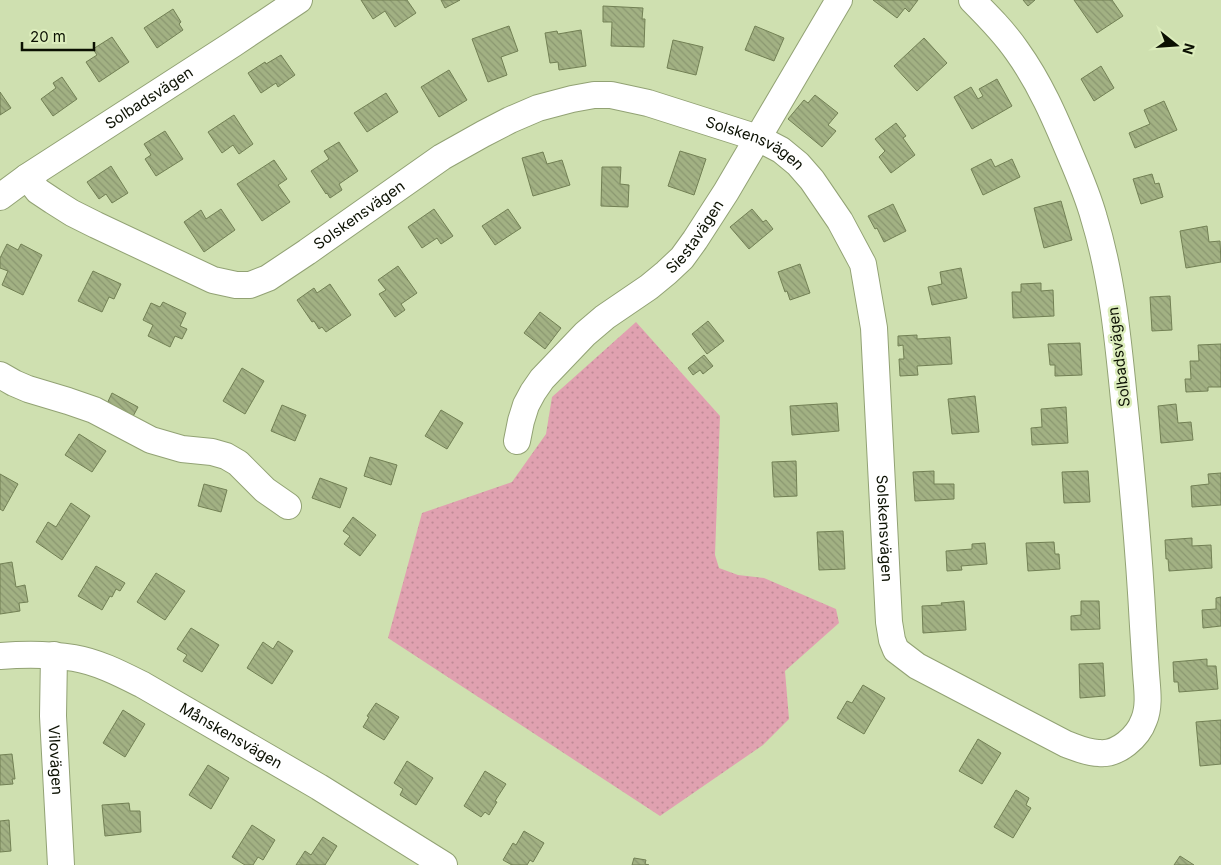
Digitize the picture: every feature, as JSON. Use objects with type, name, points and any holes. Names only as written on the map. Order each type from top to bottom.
[{"type":"street","name":"Solbadsvägen","points":[[0,197],[27,177],[299,0]]},
{"type":"street","name":"Siestavägen","points":[[517,441],[526,405],[542,379],[585,334],[605,317],[649,287],[682,258],[726,192],[839,0]]},
{"type":"street","name":"Solbadsvägen","points":[[972,0],[998,27],[1016,50],[1033,75],[1052,111],[1094,217],[1109,281],[1120,354],[1127,428],[1142,601],[1148,698],[1145,718],[1138,733],[1127,744]]},
{"type":"street","name":"Solskensvägen","points":[[27,177],[38,191],[72,213],[96,225],[213,280],[236,285],[250,285],[268,278],[442,157],[510,120],[538,108],[594,95],[611,95],[648,103],[758,138],[781,150],[807,174],[840,221],[863,264],[874,328],[889,622],[896,650],[917,666],[1066,744],[1084,751],[1101,754],[1127,744]]},
{"type":"street","points":[[0,374],[28,389],[68,400],[94,410],[152,440],[182,449],[212,452],[226,456],[238,463],[265,490],[288,506]]},
{"type":"street","name":"Månskensvägen","points":[[0,656],[54,655],[75,658],[116,672],[143,685],[318,787],[444,865]]},
{"type":"street","name":"Vilovägen","points":[[54,655],[53,716],[61,865]]},
{"type":"shaded area","points":[[636,322],[720,416],[715,555],[719,568],[738,575],[764,578],[836,609],[839,623],[785,671],[789,719],[763,745],[660,816],[388,638],[422,513],[512,482],[546,434],[552,397]]},
{"type":"building","points":[[361,0],[407,0],[416,13],[395,27],[385,11],[373,19]]},
{"type":"building","points":[[441,0],[460,0],[445,8]]},
{"type":"building","points":[[873,0],[918,0],[909,12],[905,8],[897,18]]},
{"type":"building","points":[[1023,0],[1035,0],[1028,6]]},
{"type":"building","points":[[1074,0],[1112,0],[1123,16],[1097,33]]},
{"type":"building","points":[[603,6],[643,8],[642,19],[645,19],[644,47],[611,46],[612,22],[603,22]]},
{"type":"building","points":[[173,9],[181,22],[179,24],[183,30],[157,48],[144,28]]},
{"type":"building","points":[[509,26],[518,51],[501,57],[507,75],[488,82],[472,39]]},
{"type":"building","points":[[755,26],[784,38],[774,61],[745,50]]},
{"type":"building","points":[[581,30],[586,66],[559,70],[558,62],[550,63],[545,33],[557,31],[558,34]]},
{"type":"building","points":[[112,37],[129,62],[99,82],[86,62],[97,55],[93,49]]},
{"type":"building","points":[[924,38],[947,63],[917,91],[894,66]]},
{"type":"building","points":[[673,40],[703,47],[696,75],[667,68]]},
{"type":"building","points":[[281,55],[295,75],[278,87],[276,83],[261,93],[248,73],[265,62],[266,64]]},
{"type":"building","points":[[1101,66],[1114,88],[1094,101],[1081,79]]},
{"type":"building","points":[[449,70],[467,100],[439,117],[421,87]]},
{"type":"building","points":[[62,77],[77,99],[53,116],[41,99],[56,88],[53,83]]},
{"type":"building","points":[[997,79],[1012,106],[972,129],[954,97],[971,87],[978,99],[983,96],[979,89]]},
{"type":"building","points":[[0,92],[11,108],[0,115]]},
{"type":"building","points":[[386,93],[398,112],[367,132],[354,113]]},
{"type":"building","points":[[815,95],[838,113],[828,125],[836,131],[822,147],[788,119],[804,100],[808,103]]},
{"type":"building","points":[[1164,101],[1177,130],[1135,148],[1129,133],[1150,124],[1144,110]]},
{"type":"building","points":[[234,115],[253,144],[239,154],[233,145],[222,153],[208,132]]},
{"type":"building","points":[[896,123],[906,136],[903,138],[915,155],[891,173],[879,157],[885,151],[875,139]]},
{"type":"building","points":[[165,131],[183,159],[156,176],[145,159],[151,155],[144,144]]},
{"type":"building","points":[[339,142],[358,171],[339,184],[342,190],[330,198],[311,171],[329,159],[324,151]]},
{"type":"building","points":[[680,151],[706,159],[694,195],[668,186]]},
{"type":"building","points":[[543,152],[547,164],[562,160],[570,185],[533,196],[522,158]]},
{"type":"building","points":[[991,159],[995,167],[1012,159],[1020,177],[983,195],[971,169]]},
{"type":"building","points":[[274,160],[287,179],[278,185],[290,202],[262,221],[237,184]]},
{"type":"building","points":[[111,166],[128,193],[112,203],[106,194],[99,199],[87,182]]},
{"type":"building","points":[[602,167],[621,167],[620,184],[629,185],[628,207],[601,206]]},
{"type":"building","points":[[1152,174],[1155,184],[1159,183],[1163,197],[1141,204],[1133,179]]},
{"type":"building","points":[[1061,201],[1072,240],[1044,248],[1034,208]]},
{"type":"building","points":[[893,204],[906,231],[884,242],[868,216]]},
{"type":"building","points":[[221,209],[235,230],[204,252],[184,222],[201,210],[206,219]]},
{"type":"building","points":[[434,209],[453,236],[441,244],[437,238],[422,248],[408,227]]},
{"type":"building","points":[[508,209],[521,228],[495,245],[482,226]]},
{"type":"building","points":[[752,209],[763,222],[766,220],[773,229],[749,249],[730,227]]},
{"type":"building","points":[[1207,226],[1209,242],[1220,241],[1221,262],[1186,268],[1180,231]]},
{"type":"building","points":[[7,244],[18,250],[21,244],[42,255],[23,295],[2,285],[8,271],[0,268],[0,258]]},
{"type":"building","points":[[800,264],[810,293],[790,300],[778,272]]},
{"type":"building","points":[[398,266],[417,293],[401,304],[405,310],[395,317],[379,294],[386,290],[378,280]]},
{"type":"building","points":[[961,268],[967,298],[932,305],[928,287],[942,284],[940,272]]},
{"type":"building","points":[[93,271],[121,284],[114,299],[109,297],[102,312],[78,301]]},
{"type":"building","points":[[1041,283],[1041,291],[1053,290],[1054,316],[1013,318],[1012,292],[1021,292],[1021,284]]},
{"type":"building","points":[[330,284],[351,315],[326,332],[322,327],[319,329],[314,321],[312,322],[297,300],[314,288],[317,293]]},
{"type":"building","points":[[1170,296],[1172,330],[1152,331],[1150,297]]},
{"type":"building","points":[[163,302],[186,313],[180,326],[187,329],[182,339],[175,336],[170,347],[148,336],[153,325],[143,320],[151,303],[160,307]]},
{"type":"building","points":[[540,312],[561,328],[545,349],[524,333]]},
{"type":"building","points":[[708,321],[724,341],[707,354],[692,334]]},
{"type":"building","points":[[917,335],[917,339],[950,337],[952,364],[917,366],[918,375],[900,376],[899,359],[904,359],[903,345],[898,346],[898,336]]},
{"type":"building","points":[[1080,343],[1082,375],[1055,376],[1055,365],[1050,365],[1048,344]]},
{"type":"building","points":[[1221,344],[1221,387],[1208,387],[1208,391],[1186,392],[1185,379],[1191,379],[1190,361],[1199,361],[1198,345]]},
{"type":"building","points":[[704,355],[713,366],[703,374],[700,370],[693,375],[688,368]]},
{"type":"building","points":[[242,368],[264,381],[245,414],[223,401]]},
{"type":"building","points":[[112,393],[138,407],[130,422],[105,408]]},
{"type":"building","points":[[975,396],[979,432],[952,434],[948,399]]},
{"type":"building","points":[[837,403],[839,431],[792,435],[790,406]]},
{"type":"building","points":[[1176,404],[1178,423],[1191,422],[1193,440],[1161,443],[1158,406]]},
{"type":"building","points":[[282,405],[306,415],[295,441],[271,431]]},
{"type":"building","points":[[1066,407],[1068,443],[1032,445],[1031,428],[1042,427],[1041,409]]},
{"type":"building","points":[[441,410],[463,423],[447,449],[425,436]]},
{"type":"building","points":[[79,434],[106,451],[92,472],[65,455]]},
{"type":"building","points":[[370,457],[397,465],[391,485],[364,476]]},
{"type":"building","points":[[796,461],[797,496],[774,497],[772,462]]},
{"type":"building","points":[[934,471],[934,484],[954,484],[954,499],[915,501],[913,472]]},
{"type":"building","points":[[1088,471],[1090,502],[1064,503],[1062,472]]},
{"type":"building","points":[[1221,473],[1221,505],[1192,507],[1191,486],[1209,484],[1208,474]]},
{"type":"building","points":[[0,474],[18,484],[3,511],[0,509]]},
{"type":"building","points":[[320,478],[347,488],[340,508],[312,498]]},
{"type":"building","points":[[204,484],[227,490],[221,512],[198,506]]},
{"type":"building","points":[[71,503],[90,516],[62,560],[36,542],[48,522],[56,527]]},
{"type":"building","points":[[353,517],[376,535],[360,556],[344,544],[350,536],[343,531]]},
{"type":"building","points":[[843,531],[845,569],[819,570],[817,532]]},
{"type":"building","points":[[1192,538],[1192,546],[1211,545],[1212,568],[1169,571],[1165,540]]},
{"type":"building","points":[[1054,542],[1055,554],[1059,554],[1060,569],[1028,571],[1026,543]]},
{"type":"building","points":[[985,543],[987,564],[961,566],[962,570],[947,571],[946,551],[972,549],[972,544]]},
{"type":"building","points":[[12,562],[16,587],[25,585],[28,602],[19,603],[20,611],[0,614],[0,564]]},
{"type":"building","points":[[96,566],[125,583],[120,591],[116,589],[112,597],[110,596],[102,610],[78,596]]},
{"type":"building","points":[[156,573],[185,591],[165,620],[137,602]]},
{"type":"building","points":[[1221,597],[1221,626],[1203,628],[1202,610],[1216,609],[1216,598]]},
{"type":"building","points":[[964,601],[966,630],[923,633],[922,606]]},
{"type":"building","points":[[1081,601],[1099,601],[1100,629],[1071,630],[1071,616],[1081,615]]},
{"type":"building","points":[[191,628],[219,645],[202,672],[183,661],[187,655],[177,649]]},
{"type":"building","points":[[278,641],[293,651],[272,684],[247,668],[263,642],[273,649]]},
{"type":"building","points":[[1207,659],[1207,666],[1216,666],[1218,689],[1179,692],[1178,682],[1174,682],[1173,662]]},
{"type":"building","points":[[1103,663],[1105,696],[1080,698],[1079,664]]},
{"type":"building","points":[[863,685],[885,698],[864,734],[837,718],[847,701],[852,703]]},
{"type":"building","points":[[376,703],[399,717],[384,740],[363,727],[369,717],[367,716]]},
{"type":"building","points":[[123,710],[145,724],[125,757],[103,743]]},
{"type":"building","points":[[1221,720],[1221,764],[1200,766],[1196,722]]},
{"type":"building","points":[[978,739],[1001,753],[982,784],[959,771]]},
{"type":"building","points":[[12,754],[15,779],[12,779],[13,784],[0,785],[0,755]]},
{"type":"building","points":[[407,761],[433,778],[416,805],[400,795],[403,789],[394,783]]},
{"type":"building","points":[[208,765],[229,778],[211,809],[189,795]]},
{"type":"building","points":[[485,771],[506,784],[489,815],[485,812],[481,817],[464,806]]},
{"type":"building","points":[[1016,790],[1029,798],[1026,805],[1031,808],[1013,838],[994,827]]},
{"type":"building","points":[[129,803],[130,811],[140,811],[141,832],[105,836],[102,805]]},
{"type":"building","points":[[9,820],[11,851],[0,852],[0,821]]},
{"type":"building","points":[[252,825],[275,840],[263,860],[258,857],[253,865],[245,865],[232,857]]},
{"type":"building","points":[[524,831],[544,843],[533,862],[530,860],[527,865],[512,865],[503,860],[513,843],[516,845]]},
{"type":"building","points":[[323,837],[337,846],[325,865],[296,865],[305,851],[311,855]]},
{"type":"building","points":[[1180,856],[1194,865],[1174,865]]},
{"type":"building","points":[[634,858],[646,860],[645,864],[649,865],[632,865]]}]
